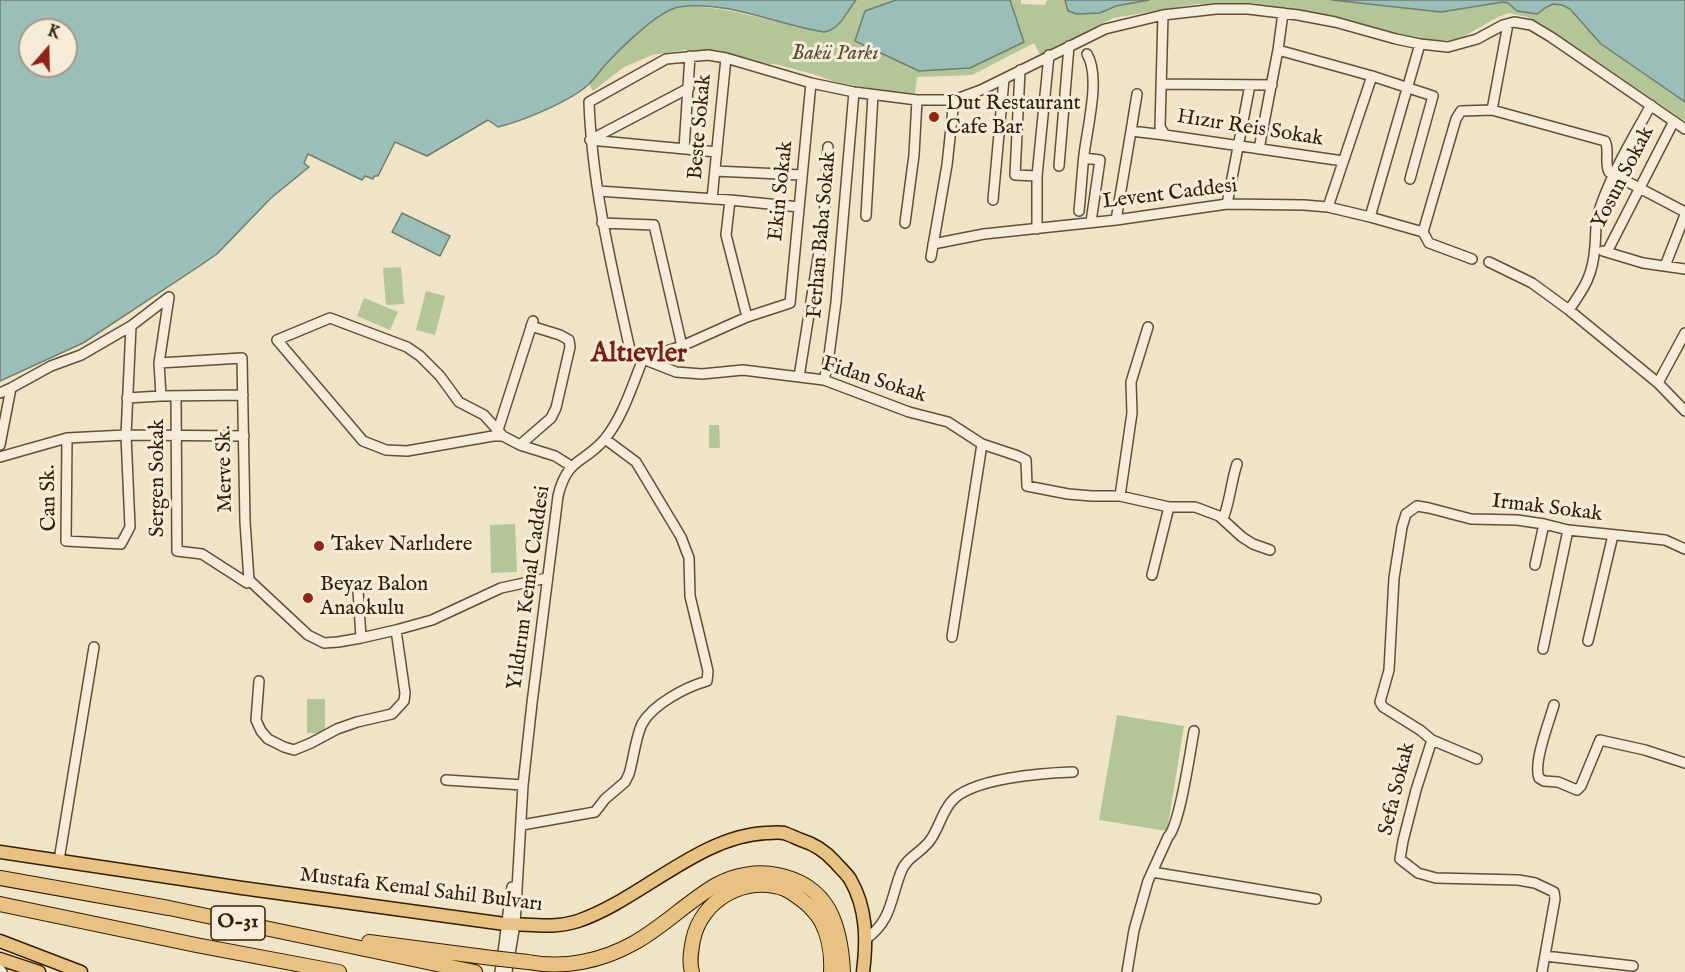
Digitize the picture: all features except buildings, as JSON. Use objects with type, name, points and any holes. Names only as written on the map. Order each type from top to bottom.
[{"type":"highway","points":[[169,909],[341,938],[558,965],[588,961],[615,952],[634,943],[717,884],[744,874],[763,872],[798,881],[815,893],[828,908],[836,925],[841,945],[843,972]]},
{"type":"highway","name":"O-31","points":[[0,878],[169,909],[475,972]]},
{"type":"highway","points":[[693,972],[691,951],[694,935],[708,908],[719,898],[753,885],[786,890],[801,898],[813,910],[822,922],[827,936],[831,972]]},
{"type":"highway","name":"O-31","points":[[0,904],[339,972]]},
{"type":"main road","name":"Mustafa Kemal Sahil Bulvarı","points":[[0,852],[242,888],[510,924],[556,926],[579,921],[623,899],[698,855],[730,840],[756,834],[782,833],[811,843],[831,858],[849,878],[861,903],[866,939],[863,972]]},
{"type":"main road","points":[[0,941],[81,972]]},
{"type":"main road","points":[[19,948],[25,952],[30,971],[0,958],[4,951],[19,948]]},
{"type":"street","points":[[730,200],[726,235],[747,317],[682,346],[643,359],[630,351],[602,222],[590,140],[589,102],[666,59],[708,55],[726,58],[811,83],[854,92],[917,100],[954,100],[981,90],[1105,29],[1163,15],[1227,9],[1283,13],[1335,22],[1420,44],[1448,47],[1477,39],[1514,22],[1536,27],[1685,129]]},
{"type":"street","points":[[1259,149],[1283,13]]},
{"type":"street","name":"Hızır Reis Sokak","points":[[1163,15],[1160,127],[1165,135],[1343,161]]},
{"type":"street","points":[[1492,110],[1508,24]]},
{"type":"street","points":[[1370,217],[1420,44]]},
{"type":"street","points":[[1059,166],[1068,46]]},
{"type":"street","points":[[1278,50],[1372,76],[1433,96],[1410,178]]},
{"type":"street","points":[[1079,211],[1094,85],[1090,58],[1087,54]]},
{"type":"street","points":[[1036,229],[1037,176],[1049,55]]},
{"type":"street","points":[[684,149],[690,56]]},
{"type":"street","name":"Beste Sokak","points":[[712,199],[726,58]]},
{"type":"street","points":[[1020,70],[1016,175],[1037,176]]},
{"type":"street","points":[[1328,207],[1372,76]]},
{"type":"street","points":[[993,200],[1004,79]]},
{"type":"street","name":"Ekin Sokak","points":[[747,317],[789,303],[811,83]]},
{"type":"street","points":[[1161,84],[1272,85]]},
{"type":"street","points":[[1227,204],[1250,85]]},
{"type":"street","points":[[590,140],[689,88]]},
{"type":"street","name":"Ferhan Baba Sokak","points":[[824,380],[836,302],[854,92]]},
{"type":"street","points":[[1116,220],[1137,94]]},
{"type":"street","points":[[866,216],[873,95]]},
{"type":"street","points":[[905,223],[914,155],[917,100]]},
{"type":"street","points":[[931,257],[947,165],[954,100]]},
{"type":"street","points":[[1569,310],[1589,279],[1595,249],[1596,223],[1613,175],[1651,105]]},
{"type":"street","points":[[1423,232],[1456,119],[1461,111],[1492,110],[1605,141],[1607,146],[1606,167],[1609,172],[1685,214],[1665,266]]},
{"type":"street","name":"Yosun Sokak","points":[[1607,252],[1674,121]]},
{"type":"street","points":[[1131,131],[1165,135]]},
{"type":"street","points":[[590,140],[717,152]]},
{"type":"street","points":[[799,377],[824,220],[828,147]]},
{"type":"street","points":[[1084,158],[1100,160],[1091,222]]},
{"type":"street","points":[[715,171],[802,175]]},
{"type":"street","points":[[598,191],[799,207]]},
{"type":"street","name":"Levent Caddesi","points":[[933,244],[984,234],[1116,220],[1227,204],[1304,205],[1328,207],[1423,232],[1428,243],[1472,259]]},
{"type":"street","points":[[602,222],[654,225],[682,346]]},
{"type":"street","points":[[1595,249],[1643,263],[1685,269]]},
{"type":"street","points":[[1489,262],[1532,283],[1569,310],[1658,383],[1683,408]]},
{"type":"street","name":"Sergen Sokak","points":[[131,326],[169,297],[159,363],[161,396]]},
{"type":"street","points":[[501,433],[407,451],[386,450],[363,441],[277,340],[330,318],[407,347],[420,356],[440,376],[459,402],[484,415],[501,433],[520,445],[555,456],[571,466]]},
{"type":"street","points":[[501,433],[532,323],[569,340],[570,347],[556,408],[551,418],[520,445]]},
{"type":"street","points":[[0,393],[51,366],[81,356],[131,326]]},
{"type":"street","points":[[126,435],[131,326]]},
{"type":"street","points":[[1148,327],[1131,382],[1132,413],[1120,496],[1169,507],[1195,507],[1207,510],[1223,519],[1253,544],[1270,550]]},
{"type":"street","points":[[1658,383],[1685,333]]},
{"type":"street","name":"Merve Sk.","points":[[159,363],[242,358],[245,522],[249,580]]},
{"type":"street","name":"Fidan Sokak","points":[[643,359],[676,372],[702,374],[743,370],[824,380],[909,412],[948,422],[982,444],[1026,460],[1027,486],[1068,494],[1120,496]]},
{"type":"street","name":"Yıldırım Kemal Caddesi","points":[[507,972],[510,924],[522,825],[523,785],[558,496],[561,483],[571,466],[605,439],[629,397],[643,359]]},
{"type":"street","points":[[0,445],[11,388]]},
{"type":"street","points":[[128,398],[243,395]]},
{"type":"street","name":"Sergen Sokak","points":[[176,396],[177,551],[202,554],[247,583],[249,580]]},
{"type":"street","points":[[0,457],[67,438],[126,435],[244,436]]},
{"type":"street","name":"Can Sk.","points":[[67,438],[66,541],[120,544],[130,527],[126,435]]},
{"type":"street","points":[[522,825],[594,812],[625,782],[642,724],[652,712],[674,695],[707,681],[708,671],[690,596],[688,558],[681,537],[636,462],[605,439]]},
{"type":"street","points":[[952,637],[982,444]]},
{"type":"street","points":[[1223,519],[1228,507],[1237,464]]},
{"type":"street","name":"Irmak Sokak","points":[[1406,514],[1417,506],[1471,519],[1517,520],[1568,530],[1665,540],[1685,549]]},
{"type":"street","points":[[1152,576],[1169,507]]},
{"type":"street","name":"Sefa Sokak","points":[[1406,514],[1394,578],[1389,670],[1380,702],[1383,707],[1432,740],[1416,790],[1400,859],[1419,873],[1436,878],[1518,880],[1535,883],[1554,892],[1556,899],[1542,972]]},
{"type":"street","points":[[1535,565],[1544,524]]},
{"type":"street","points":[[1543,649],[1568,530]]},
{"type":"street","points":[[1588,641],[1613,536]]},
{"type":"street","points":[[249,580],[308,635],[324,643],[361,638],[432,620],[501,588],[547,578]]},
{"type":"street","points":[[358,590],[361,638]]},
{"type":"street","points":[[259,681],[256,720],[261,731],[268,739],[294,750],[337,729],[392,714],[404,701],[405,693],[396,630]]},
{"type":"street","points":[[59,860],[94,647]]},
{"type":"street","points":[[1554,705],[1541,746],[1537,773],[1544,781],[1558,782],[1577,790],[1581,786],[1600,740],[1646,750],[1685,763]]},
{"type":"street","points":[[1126,972],[1134,930],[1148,881],[1168,837],[1173,833],[1194,732]]},
{"type":"street","points":[[1432,740],[1477,759]]},
{"type":"street","points":[[866,939],[881,926],[888,914],[901,870],[932,838],[951,801],[960,794],[990,782],[1046,773],[1073,772]]},
{"type":"street","points":[[446,780],[523,785]]},
{"type":"street","points":[[1152,872],[1316,899]]},
{"type":"street","name":"Yıldırım Kemal Caddesi","points":[[500,972],[510,924]]},
{"type":"street","points":[[1545,956],[1633,966]]},
{"type":"green space","name":"Bakü Parkı","points":[[856,0],[896,0],[865,11],[855,41],[919,71],[970,68],[1010,0],[1021,0],[1021,4],[1045,5],[1047,0],[1065,0],[1068,11],[1149,0],[1332,0],[1441,12],[1503,2],[1508,3],[1517,11],[1537,14],[1549,6],[1561,5],[1570,9],[1626,62],[1685,102],[1685,121],[1542,24],[1527,17],[1509,13],[1461,38],[1421,41],[1400,37],[1333,16],[1253,3],[1197,4],[1113,18],[1040,55],[1034,43],[972,75],[917,77],[915,94],[836,82],[775,64],[763,64],[718,52],[685,50],[652,55],[624,67],[593,91],[589,84],[641,30],[675,8],[690,6],[728,10],[824,32]]},
{"type":"green space","points":[[401,267],[404,304],[386,305],[383,268]]},
{"type":"green space","points":[[426,291],[445,296],[435,335],[416,330]]},
{"type":"green space","points":[[364,298],[398,312],[390,330],[357,316]]},
{"type":"green space","points":[[709,425],[719,425],[720,448],[709,448]]},
{"type":"green space","points":[[515,524],[517,572],[491,573],[490,525]]},
{"type":"green space","points":[[307,699],[325,699],[325,733],[307,733]]},
{"type":"green space","points":[[1117,715],[1184,726],[1167,831],[1099,820]]},
{"type":"water","points":[[0,0],[856,0],[839,24],[824,32],[734,10],[716,7],[679,7],[661,15],[641,30],[589,84],[571,97],[533,115],[498,127],[488,120],[427,156],[395,142],[378,176],[374,176],[373,179],[365,176],[362,180],[308,154],[304,163],[309,167],[271,198],[217,254],[83,343],[0,381]]},
{"type":"water","points":[[896,0],[1010,0],[1024,42],[970,68],[919,71],[855,41],[865,11]]},
{"type":"water","points":[[1065,0],[1149,0],[1116,6],[1100,13],[1077,14],[1068,11]]},
{"type":"water","points":[[1332,0],[1685,0],[1685,102],[1601,44],[1570,9],[1562,5],[1553,4],[1537,14],[1517,11],[1508,3],[1503,2],[1441,12]]},
{"type":"water","points":[[402,213],[450,236],[440,256],[392,232]]},
{"type":"place","name":"Dut Restaurant Cafe Bar","points":[[934,117]]},
{"type":"place","name":"Takev Narlıdere","points":[[319,546]]},
{"type":"place","name":"Beyaz Balon Anaokulu","points":[[308,598]]},
{"type":"district","name":"Altıevler","points":[[639,355]]}]
